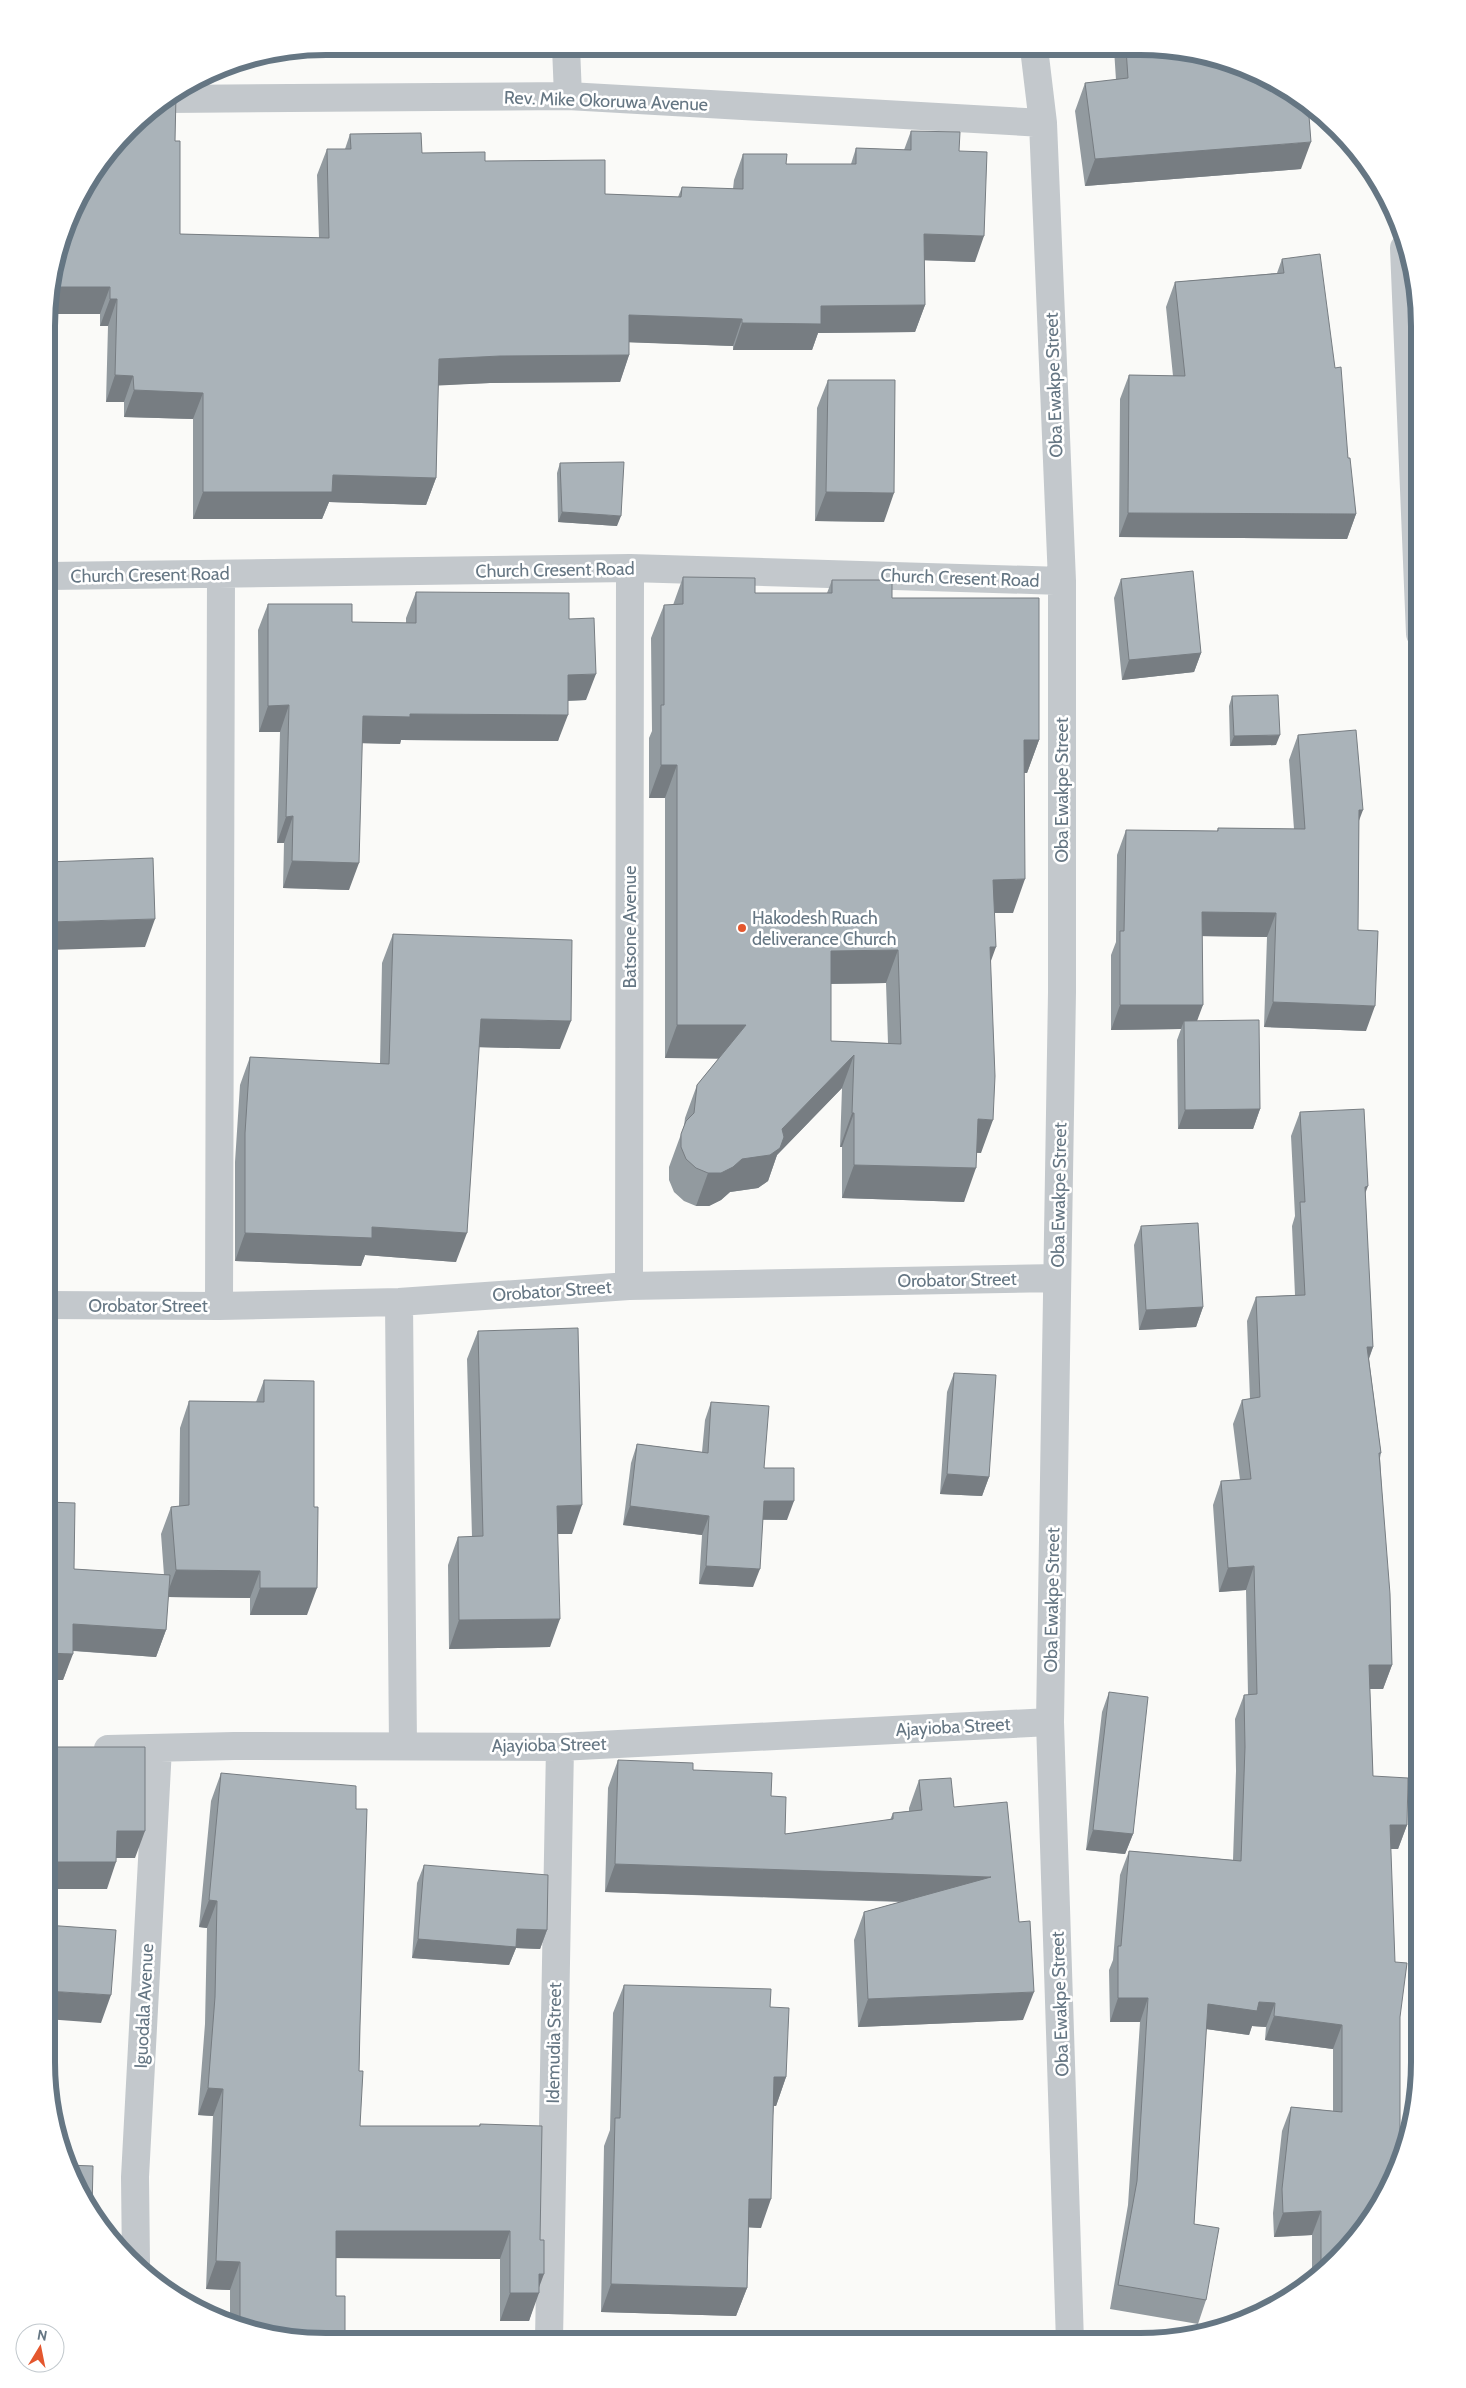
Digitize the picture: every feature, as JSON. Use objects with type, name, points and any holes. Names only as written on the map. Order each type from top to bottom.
[{"type":"street","points":[[566,55],[568,96]]},
{"type":"street","name":"Oba Ewakpe Street","points":[[1035,55],[1043,123],[1062,581],[1062,992],[1050,1722],[1070,2333]]},
{"type":"street","name":"Rev. Mike Okoruwa Avenue","points":[[179,99],[568,96],[1043,123]]},
{"type":"street","points":[[1405,268],[1411,417]]},
{"type":"street","name":"Church Cresent Road","points":[[55,576],[630,568],[1062,581]]},
{"type":"street","name":"Batsone Avenue","points":[[629,1286],[630,568]]},
{"type":"street","points":[[218,1306],[221,574]]},
{"type":"street","name":"Orobator Street","points":[[55,1306],[218,1306],[398,1302],[629,1286],[1057,1278]]},
{"type":"street","points":[[398,1302],[403,1746]]},
{"type":"street","name":"Ajayioba Street","points":[[84,1749],[403,1746],[560,1747],[1050,1722]]},
{"type":"street","name":"Idemudia Street","points":[[549,2333],[560,1747]]},
{"type":"street","name":"Iguodala Avenue","points":[[136,2256],[135,2177],[158,1748]]},
{"type":"building","points":[[1126,55],[1175,57],[1227,69],[1275,91],[1309,114],[1311,142],[1095,159],[1085,83],[1128,78]]},
{"type":"building","points":[[176,101],[175,141],[180,141],[180,234],[329,238],[327,149],[351,149],[350,134],[421,133],[422,153],[485,152],[485,161],[605,160],[605,194],[681,197],[682,187],[743,189],[743,154],[787,154],[786,164],[856,164],[856,148],[911,150],[911,131],[960,132],[959,151],[987,152],[984,236],[924,234],[925,305],[821,306],[821,324],[742,323],[742,319],[629,315],[629,355],[500,356],[439,359],[436,478],[333,475],[332,492],[203,492],[203,393],[134,390],[133,376],[115,375],[117,299],[110,299],[110,287],[58,287],[69,239],[83,206],[111,161],[147,122]]},
{"type":"building","points":[[1320,254],[1335,368],[1341,367],[1348,458],[1350,458],[1356,514],[1128,513],[1129,375],[1185,376],[1175,282],[1284,273],[1282,259]]},
{"type":"building","points":[[828,380],[895,380],[894,493],[826,492]]},
{"type":"building","points":[[624,462],[621,516],[562,512],[560,463]]},
{"type":"building","points":[[1193,571],[1201,653],[1129,660],[1121,579]]},
{"type":"building","points":[[683,577],[755,578],[755,593],[832,593],[832,580],[892,580],[892,598],[1039,598],[1039,740],[1024,740],[1025,879],[993,880],[996,947],[990,947],[995,1076],[993,1120],[978,1119],[976,1168],[854,1165],[854,1113],[852,1113],[854,1055],[782,1129],[784,1137],[780,1148],[770,1155],[742,1159],[733,1167],[721,1173],[708,1173],[696,1168],[686,1159],[681,1147],[681,1134],[686,1121],[694,1113],[697,1085],[746,1025],[677,1025],[677,765],[661,765],[661,705],[664,705],[664,605],[683,604]],"holes":[[[898,950],[901,1044],[831,1041],[831,951]]]},
{"type":"building","points":[[416,592],[569,593],[569,619],[594,618],[596,674],[568,675],[568,715],[410,714],[410,717],[363,716],[359,863],[292,861],[293,816],[286,817],[289,705],[268,706],[268,604],[352,604],[352,622],[416,623]]},
{"type":"building","points":[[1278,695],[1280,735],[1234,736],[1232,696]]},
{"type":"building","points":[[1356,730],[1363,810],[1359,810],[1358,930],[1378,931],[1375,1006],[1273,1002],[1276,913],[1202,912],[1203,1005],[1120,1005],[1120,931],[1124,931],[1126,830],[1218,831],[1218,828],[1305,829],[1298,735]]},
{"type":"building","points":[[153,858],[155,919],[55,922],[55,862]]},
{"type":"building","points":[[393,934],[572,940],[571,1021],[481,1019],[467,1233],[372,1227],[372,1238],[245,1233],[245,1133],[250,1057],[389,1064]]},
{"type":"building","points":[[1259,1020],[1260,1109],[1185,1110],[1184,1021]]},
{"type":"building","points":[[1364,1109],[1368,1186],[1365,1187],[1373,1347],[1367,1347],[1381,1453],[1379,1453],[1390,1594],[1392,1665],[1369,1665],[1373,1776],[1408,1778],[1407,1825],[1390,1825],[1395,1962],[1407,1963],[1400,2017],[1400,2139],[1390,2166],[1375,2197],[1344,2241],[1321,2264],[1321,2211],[1283,2213],[1282,2189],[1291,2107],[1342,2112],[1342,2025],[1274,2016],[1275,2003],[1259,2002],[1257,2011],[1208,2004],[1194,2224],[1219,2228],[1206,2300],[1118,2285],[1137,2181],[1148,1998],[1118,1998],[1118,1946],[1121,1946],[1129,1851],[1241,1861],[1245,1747],[1244,1695],[1257,1694],[1254,1566],[1228,1568],[1221,1481],[1251,1479],[1242,1400],[1260,1397],[1256,1297],[1305,1295],[1300,1202],[1305,1202],[1300,1112]]},
{"type":"building","points":[[1198,1223],[1203,1307],[1146,1310],[1141,1226]]},
{"type":"building","points":[[578,1328],[582,1505],[557,1506],[560,1619],[459,1620],[458,1537],[483,1536],[478,1331]]},
{"type":"building","points":[[954,1373],[996,1375],[989,1477],[947,1474]]},
{"type":"building","points":[[264,1380],[314,1381],[314,1507],[318,1507],[317,1588],[260,1588],[260,1571],[176,1570],[171,1507],[189,1505],[189,1401],[264,1402]]},
{"type":"building","points":[[711,1402],[769,1406],[764,1468],[794,1468],[794,1501],[764,1501],[760,1569],[706,1566],[709,1516],[630,1506],[637,1444],[708,1453]]},
{"type":"building","points":[[55,1502],[75,1503],[74,1569],[170,1575],[166,1630],[73,1624],[73,1654],[55,1653]]},
{"type":"building","points":[[1109,1692],[1148,1697],[1133,1834],[1093,1830]]},
{"type":"building","points":[[55,1747],[145,1747],[145,1831],[117,1831],[116,1862],[55,1862]]},
{"type":"building","points":[[618,1760],[693,1763],[693,1770],[772,1773],[771,1796],[786,1797],[785,1834],[893,1819],[893,1813],[922,1810],[919,1780],[951,1778],[954,1807],[1007,1802],[1019,1922],[1030,1921],[1034,1992],[868,1999],[864,1912],[991,1877],[615,1864]]},
{"type":"building","points":[[221,1773],[356,1786],[356,1809],[367,1809],[359,2071],[363,2071],[360,2126],[480,2126],[480,2124],[542,2126],[540,2240],[544,2240],[544,2274],[539,2274],[539,2293],[510,2293],[510,2231],[336,2231],[336,2296],[345,2296],[345,2333],[291,2331],[240,2319],[240,2262],[216,2261],[223,2089],[208,2088],[215,1997],[217,1901],[209,1900]]},
{"type":"building","points":[[424,1865],[548,1875],[547,1930],[517,1929],[516,1947],[418,1939]]},
{"type":"building","points":[[55,1926],[116,1930],[111,1995],[55,1992]]},
{"type":"building","points":[[624,1985],[771,1989],[770,2007],[789,2008],[786,2077],[774,2077],[771,2199],[749,2199],[747,2288],[611,2284],[615,2118],[620,2118]]},
{"type":"building","points":[[76,2165],[93,2166],[92,2199]]},
{"type":"place","name":"Hakodesh Ruach deliverance Church","points":[[742,928]]}]
